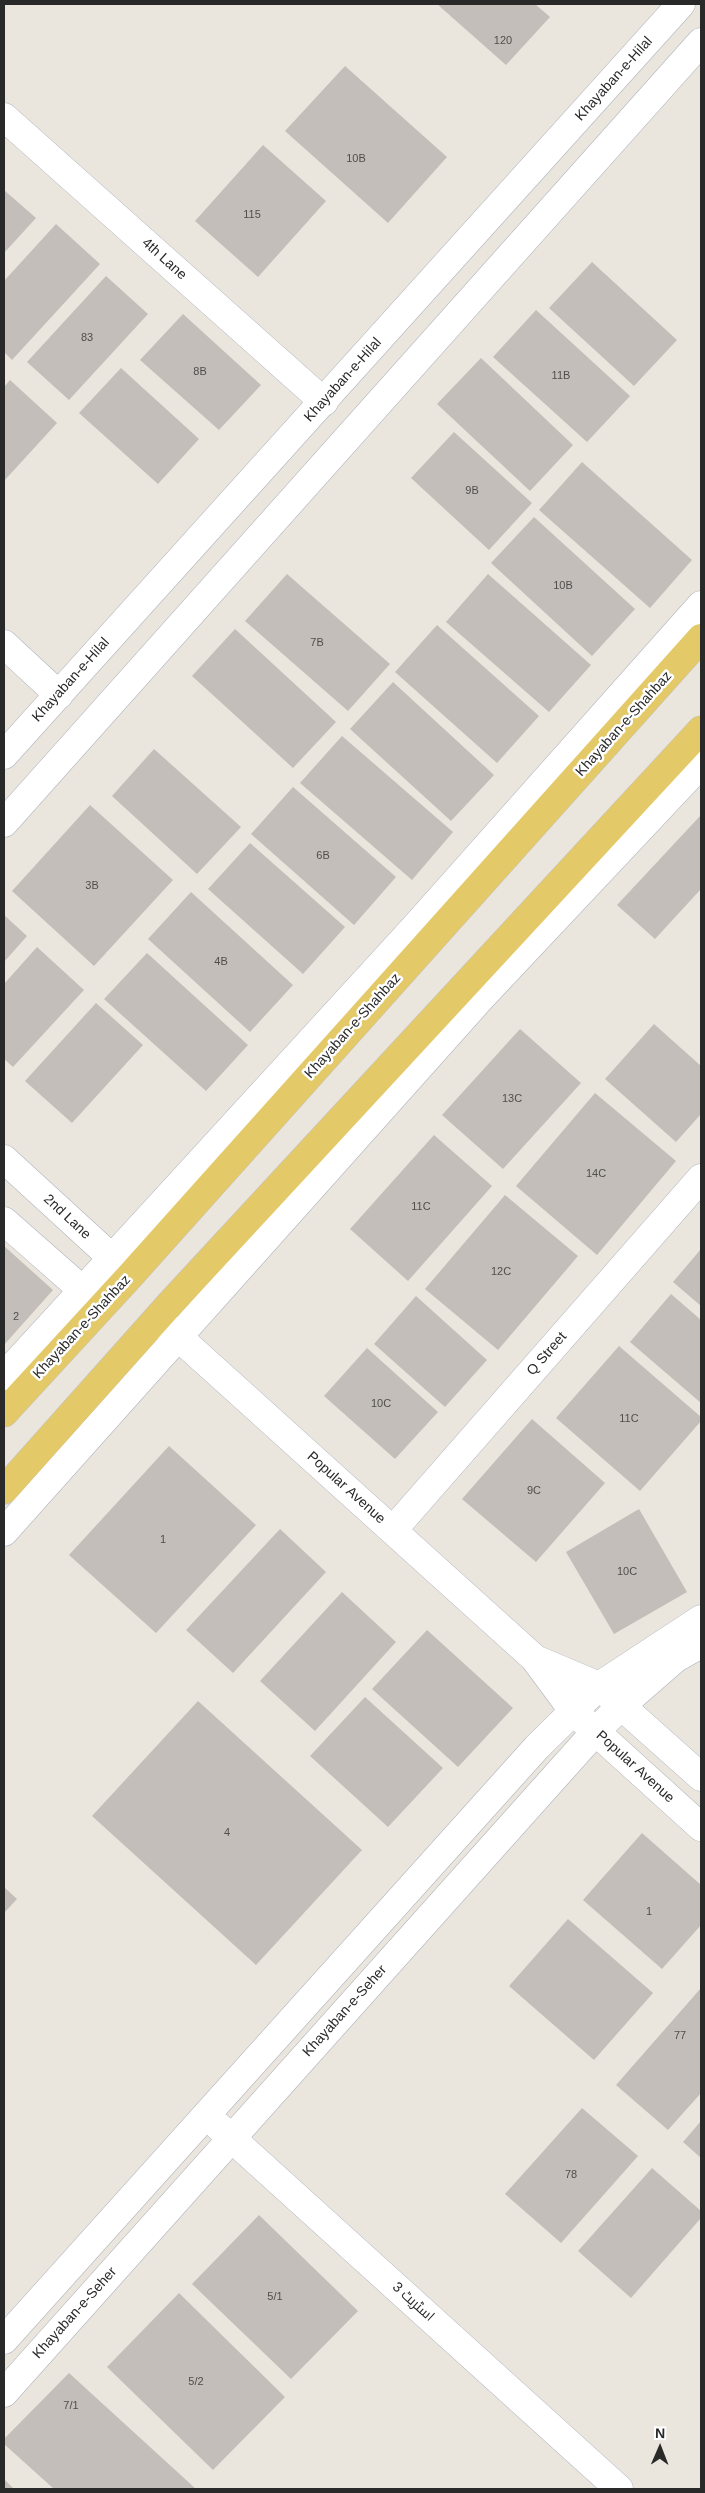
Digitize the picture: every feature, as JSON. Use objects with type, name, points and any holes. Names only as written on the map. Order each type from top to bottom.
[{"type":"main road","name":"Khayaban-e-Shahbaz","points":[[4,1413],[92,1298],[701,638]]},
{"type":"main road","points":[[4,1490],[157,1318],[701,730]]},
{"type":"street","name":"Khayaban-e-Hilal","points":[[4,755],[681,4]]},
{"type":"street","points":[[4,823],[701,42]]},
{"type":"street","name":"4th Lane","points":[[4,117],[324,402]]},
{"type":"street","points":[[121,1266],[415,927],[701,606]]},
{"type":"street","points":[[4,644],[59,694]]},
{"type":"street","points":[[4,1532],[486,992],[701,764]]},
{"type":"street","name":"2nd Lane","points":[[4,1159],[121,1266]]},
{"type":"street","name":"Q Street","points":[[393,1530],[701,1178]]},
{"type":"street","points":[[4,1221],[92,1298],[4,1376]]},
{"type":"street","name":"Popular Avenue","points":[[157,1318],[534,1658],[574,1712],[701,1827]]},
{"type":"street","points":[[4,2340],[537,1747],[599,1686],[701,1619]]},
{"type":"street","name":"Khayaban-e-Seher","points":[[4,2393],[596,1731],[622,1705],[676,1658],[701,1644]]},
{"type":"street","name":"Popular Avenue","points":[[534,1658],[599,1686],[701,1777]]},
{"type":"street","name":"اسٹریٹ 3","points":[[206,2117],[232,2137],[619,2489]]},
{"type":"building","points":[[437,4],[535,4],[550,17],[506,65]]},
{"type":"building","points":[[345,66],[447,157],[388,223],[285,131]]},
{"type":"building","points":[[263,145],[326,201],[258,277],[195,221]]},
{"type":"building","points":[[4,190],[36,218],[4,253]]},
{"type":"building","points":[[56,224],[100,264],[12,360],[4,352],[4,281]]},
{"type":"building","points":[[592,262],[677,340],[634,386],[549,308]]},
{"type":"building","points":[[106,276],[148,314],[69,400],[27,362]]},
{"type":"building","points":[[536,310],[630,396],[587,442],[493,357]]},
{"type":"building","points":[[183,314],[261,385],[219,430],[140,360]]},
{"type":"building","points":[[481,358],[573,445],[530,491],[437,404]]},
{"type":"building","points":[[121,368],[199,439],[158,484],[79,413]]},
{"type":"building","points":[[10,380],[57,423],[4,481],[4,387]]},
{"type":"building","points":[[454,432],[532,503],[489,550],[411,478]]},
{"type":"building","points":[[582,462],[692,560],[650,608],[539,510]]},
{"type":"building","points":[[534,517],[635,609],[592,656],[491,563]]},
{"type":"building","points":[[287,574],[390,664],[348,711],[245,621]]},
{"type":"building","points":[[488,574],[591,665],[549,712],[446,622]]},
{"type":"building","points":[[437,625],[539,716],[497,763],[395,672]]},
{"type":"building","points":[[235,629],[336,722],[293,768],[192,676]]},
{"type":"building","points":[[393,682],[494,775],[451,821],[350,729]]},
{"type":"building","points":[[342,736],[453,832],[412,880],[300,783]]},
{"type":"building","points":[[154,749],[241,827],[197,874],[112,796]]},
{"type":"building","points":[[293,787],[396,877],[354,925],[251,834]]},
{"type":"building","points":[[90,805],[173,880],[94,966],[12,891]]},
{"type":"building","points":[[701,815],[701,889],[655,939],[617,905]]},
{"type":"building","points":[[250,843],[345,927],[303,974],[208,889]]},
{"type":"building","points":[[191,892],[293,985],[250,1032],[148,939]]},
{"type":"building","points":[[4,915],[27,936],[4,962]]},
{"type":"building","points":[[37,947],[84,990],[13,1067],[4,1059],[4,984]]},
{"type":"building","points":[[147,953],[248,1045],[206,1091],[104,999]]},
{"type":"building","points":[[96,1003],[143,1045],[72,1123],[25,1081]]},
{"type":"building","points":[[654,1024],[701,1066],[701,1114],[676,1142],[605,1079]]},
{"type":"building","points":[[520,1029],[581,1083],[503,1169],[442,1115]]},
{"type":"building","points":[[595,1093],[676,1161],[597,1255],[516,1186]]},
{"type":"building","points":[[434,1135],[492,1186],[408,1281],[350,1229]]},
{"type":"building","points":[[505,1195],[578,1256],[498,1350],[425,1289]]},
{"type":"building","points":[[4,1246],[53,1290],[4,1345]]},
{"type":"building","points":[[701,1249],[701,1306],[673,1282]]},
{"type":"building","points":[[671,1294],[701,1320],[701,1403],[630,1342]]},
{"type":"building","points":[[416,1296],[487,1360],[445,1407],[374,1344]]},
{"type":"building","points":[[619,1346],[701,1417],[701,1421],[640,1491],[556,1418]]},
{"type":"building","points":[[367,1348],[438,1412],[395,1459],[324,1396]]},
{"type":"building","points":[[532,1419],[605,1483],[536,1562],[462,1499]]},
{"type":"building","points":[[169,1446],[256,1525],[156,1633],[69,1555]]},
{"type":"building","points":[[639,1509],[687,1592],[614,1634],[566,1552]]},
{"type":"building","points":[[280,1529],[326,1572],[233,1673],[186,1630]]},
{"type":"building","points":[[342,1592],[396,1642],[315,1731],[260,1681]]},
{"type":"building","points":[[427,1630],[513,1708],[458,1767],[372,1689]]},
{"type":"building","points":[[365,1697],[443,1768],[388,1827],[310,1756]]},
{"type":"building","points":[[198,1701],[362,1850],[256,1965],[92,1816]]},
{"type":"building","points":[[642,1833],[701,1885],[701,1925],[662,1969],[583,1900]]},
{"type":"building","points":[[4,1887],[17,1899],[4,1913]]},
{"type":"building","points":[[568,1919],[653,1993],[594,2060],[509,1986]]},
{"type":"building","points":[[701,1988],[701,2093],[668,2130],[616,2085]]},
{"type":"building","points":[[582,2108],[638,2156],[561,2243],[505,2194]]},
{"type":"building","points":[[701,2121],[701,2158],[683,2142]]},
{"type":"building","points":[[652,2168],[701,2211],[701,2218],[631,2298],[578,2251]]},
{"type":"building","points":[[259,2215],[358,2311],[291,2379],[192,2284]]},
{"type":"building","points":[[179,2293],[285,2397],[213,2470],[107,2367]]},
{"type":"building","points":[[69,2373],[196,2489],[54,2489],[4,2444],[4,2439]]},
{"type":"building","points":[[4,2479],[14,2489],[4,2489]]}]
